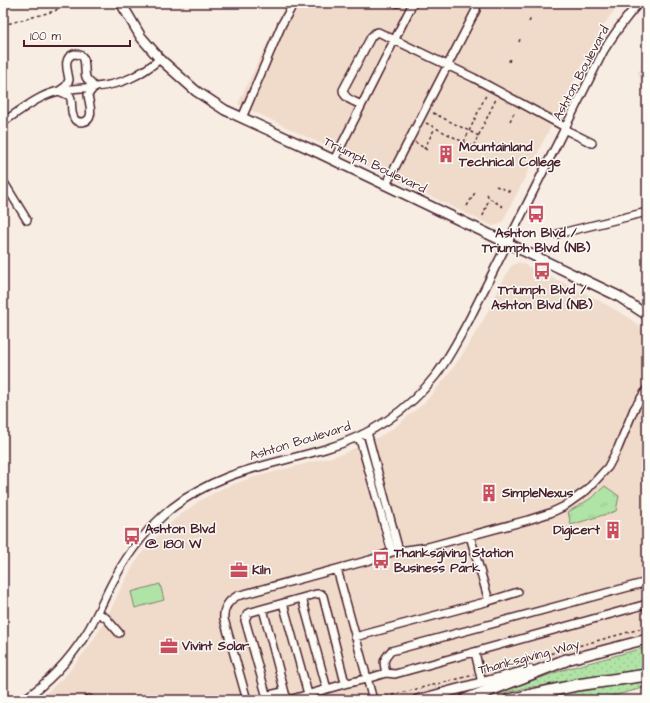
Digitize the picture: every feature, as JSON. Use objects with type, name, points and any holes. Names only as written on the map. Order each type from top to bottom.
[{"type":"highway","points":[[465,700],[566,660]]},
{"type":"highway","points":[[509,700],[577,685],[647,675]]},
{"type":"main road","name":"Triumph Boulevard","points":[[121,3],[141,37],[160,59],[196,92],[225,110],[334,160],[618,296],[647,315]]},
{"type":"main road","name":"Thanksgiving Way","points":[[417,700],[481,678],[566,660],[647,639]]},
{"type":"street","points":[[242,118],[282,24],[294,3]]},
{"type":"street","points":[[334,160],[413,3]]},
{"type":"street","points":[[386,185],[476,10],[477,3]]},
{"type":"street","name":"Ashton Boulevard","points":[[23,700],[41,686],[66,660],[87,633],[98,614],[115,577],[127,557],[140,540],[171,509],[207,485],[238,473],[325,449],[360,436],[390,418],[409,403],[436,375],[455,346],[604,50],[617,29],[639,3]]},
{"type":"street","points":[[361,105],[346,97],[343,94],[343,90],[375,32],[378,32],[447,65],[592,143]]},
{"type":"street","points":[[59,91],[66,86],[69,80],[66,61],[69,56],[74,54],[81,55],[84,58],[86,76],[94,87]]},
{"type":"street","points":[[3,122],[48,94],[59,91],[118,84],[147,69],[160,59]]},
{"type":"street","points":[[59,91],[70,96],[73,118],[76,121],[83,122],[88,119],[91,114],[88,95],[94,87]]},
{"type":"street","points":[[3,181],[27,220]]},
{"type":"street","points":[[557,234],[647,212]]},
{"type":"street","points":[[247,700],[224,620],[224,612],[230,601],[238,596],[370,560],[395,551],[420,549],[470,536],[550,513],[567,505],[580,496],[608,467],[618,448],[626,425],[634,409],[647,389]]},
{"type":"street","points":[[367,432],[395,551]]},
{"type":"street","points":[[360,436],[395,551]]},
{"type":"street","points":[[470,536],[489,600]]},
{"type":"street","points":[[337,569],[373,700]]},
{"type":"street","points":[[386,673],[383,663],[384,658],[391,651],[647,582]]},
{"type":"street","points":[[355,637],[518,592]]},
{"type":"street","points":[[285,693],[266,694],[245,620],[248,613],[316,594],[323,596],[344,680],[348,683]]},
{"type":"street","points":[[302,598],[327,689]]},
{"type":"street","points":[[283,603],[308,694]]},
{"type":"street","points":[[263,609],[285,693],[289,699],[386,673],[394,674],[647,604]]},
{"type":"street","points":[[98,614],[106,618],[119,633]]},
{"type":"street","points":[[475,652],[481,678]]},
{"type":"path","points":[[3,25],[55,11],[65,3]]},
{"type":"path","points":[[529,22],[531,18]]},
{"type":"path","points":[[508,62],[510,58]]},
{"type":"path","points":[[464,142],[488,92]]},
{"type":"path","points":[[424,122],[473,146],[497,97]]},
{"type":"path","points":[[510,121],[514,113]]},
{"type":"path","points":[[433,114],[479,136]]},
{"type":"path","points":[[424,149],[435,128]]},
{"type":"path","points":[[413,141],[427,150]]},
{"type":"path","points":[[496,186],[511,192]]},
{"type":"path","points":[[467,206],[476,191]]},
{"type":"path","points":[[487,194],[489,198],[505,208]]},
{"type":"path","points":[[483,216],[489,198]]},
{"type":"path","points":[[373,700],[481,678],[647,627]]},
{"type":"shaded area","points":[[286,3],[615,3],[616,8],[605,23],[590,49],[503,221],[494,226],[238,104]]},
{"type":"shaded area","points":[[647,69],[647,110],[638,71]]},
{"type":"shaded area","points":[[519,262],[593,297],[628,317],[647,333],[647,633],[396,700],[39,700],[66,675],[90,645],[105,621],[135,563],[166,526],[199,501],[223,488],[251,478],[342,454],[377,438],[395,427],[424,403],[448,375],[484,319],[509,269],[511,266]]},
{"type":"green space","points":[[605,486],[619,496],[616,511],[571,525],[568,512],[590,499]]},
{"type":"green space","points":[[160,584],[164,600],[135,608],[131,592]]},
{"type":"green space","points":[[647,647],[647,670],[526,688],[476,700],[566,669]]},
{"type":"green space","points":[[647,679],[647,687],[597,700],[519,700]]},
{"type":"place","name":"Mountainland Technical College","points":[[446,154]]},
{"type":"place","name":"Ashton Blvd / Triumph Blvd (NB)","points":[[536,214]]},
{"type":"place","name":"Triumph Blvd / Ashton Blvd (NB)","points":[[542,271]]},
{"type":"place","name":"SimpleNexus","points":[[489,493]]},
{"type":"place","name":"Digicert","points":[[613,530]]},
{"type":"place","name":"Ashton Blvd @ 1801 W","points":[[132,536]]},
{"type":"place","name":"Thanksgiving Station Business Park","points":[[381,560]]},
{"type":"place","name":"Kiln","points":[[239,570]]},
{"type":"place","name":"Vivint Solar","points":[[169,646]]}]
